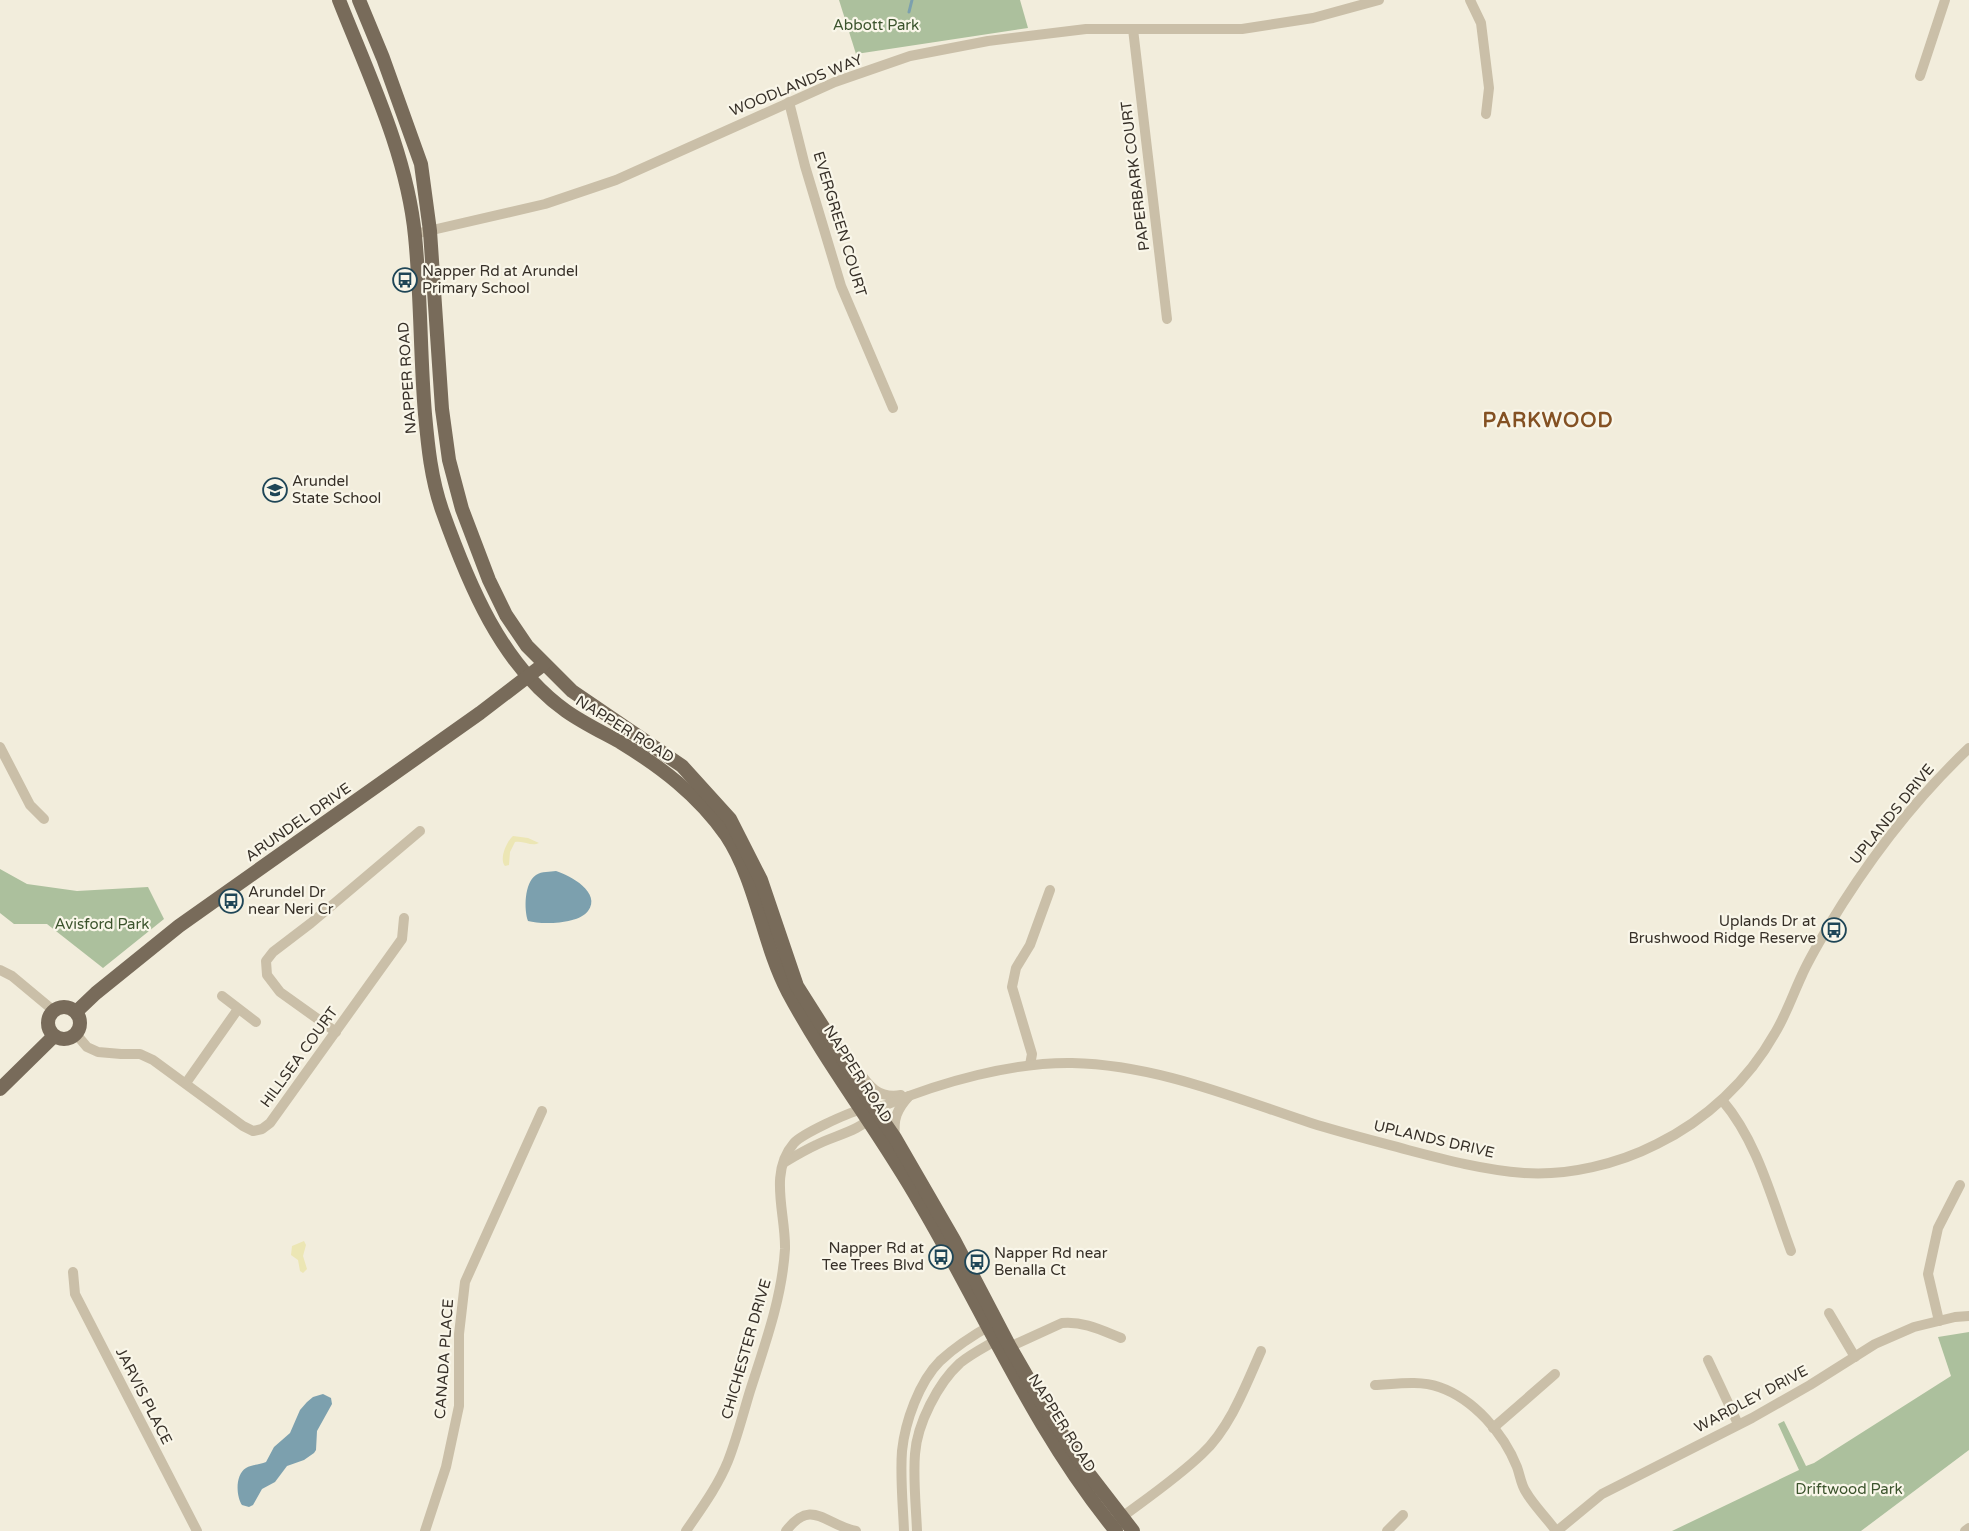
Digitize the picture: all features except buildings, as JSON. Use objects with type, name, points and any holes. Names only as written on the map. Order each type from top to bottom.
[{"type":"main road","name":"NAPPER ROAD","points":[[339,0],[396,148],[415,234],[423,391],[430,467],[441,507],[480,602],[495,632],[529,677],[566,711],[649,760],[683,786],[704,807],[733,846],[786,988],[813,1035],[868,1113],[895,1138],[993,1324],[1030,1407],[1077,1479],[1113,1528]]},
{"type":"main road","name":"NAPPER ROAD","points":[[359,0],[383,58],[421,164],[430,231],[442,409],[453,477],[477,549],[504,612],[518,634],[572,692],[682,766],[730,819],[761,880],[797,986],[825,1032],[868,1113],[993,1324]]},
{"type":"main road","name":"ARUNDEL DRIVE","points":[[76,1012],[96,993],[180,926],[529,677],[544,664]]},
{"type":"main road","points":[[65,1007],[76,1012],[80,1023],[76,1034],[65,1040],[54,1036],[48,1026],[48,1020],[54,1011],[65,1007]]},
{"type":"main road","points":[[0,1088],[54,1036]]},
{"type":"main road","name":"NAPPER ROAD","points":[[1003,1344],[1030,1382],[1067,1442],[1133,1531]]},
{"type":"street","name":"WOODLANDS WAY","points":[[415,234],[545,204],[616,180],[835,82],[910,56],[988,41],[1086,29],[1242,29],[1313,18],[1379,0]]},
{"type":"street","points":[[1470,0],[1480,24],[1489,88],[1486,114]]},
{"type":"street","points":[[1920,76],[1945,0]]},
{"type":"street","name":"PAPERBARK COURT","points":[[1133,29],[1167,319]]},
{"type":"street","name":"EVERGREEN COURT","points":[[789,102],[805,166],[841,286],[894,408]]},
{"type":"street","points":[[0,747],[30,804],[44,819]]},
{"type":"street","name":"UPLANDS DRIVE","points":[[868,1113],[935,1086],[1022,1065],[1074,1063],[1120,1068],[1177,1078],[1314,1124],[1463,1164],[1528,1174],[1565,1171],[1600,1165],[1631,1156],[1682,1130],[1706,1115],[1722,1100],[1754,1063],[1776,1033],[1803,971],[1850,892],[1884,843],[1925,794],[1969,748]]},
{"type":"street","points":[[336,1032],[280,992],[267,975],[266,961],[273,952],[311,923],[420,831]]},
{"type":"street","points":[[1030,1065],[1032,1054],[1012,987],[1016,968],[1030,945],[1050,890]]},
{"type":"street","name":"HILLSEA COURT","points":[[76,1034],[87,1047],[98,1052],[140,1054],[153,1060],[243,1126],[253,1131],[262,1129],[270,1123],[402,939],[404,918]]},
{"type":"street","points":[[0,970],[12,976],[54,1011]]},
{"type":"street","points":[[222,996],[256,1022]]},
{"type":"street","points":[[186,1083],[238,1009]]},
{"type":"street","points":[[825,1032],[836,1042],[872,1089],[882,1095],[891,1097],[912,1094]]},
{"type":"street","points":[[895,1138],[895,1116],[899,1107],[912,1094]]},
{"type":"street","points":[[1722,1100],[1733,1113],[1756,1156],[1791,1251]]},
{"type":"street","name":"CANADA PLACE","points":[[425,1531],[446,1467],[459,1406],[459,1334],[465,1282],[542,1111]]},
{"type":"street","points":[[784,1162],[868,1113]]},
{"type":"street","name":"CHICHESTER DRIVE","points":[[686,1531],[704,1505],[727,1464],[772,1323],[782,1283],[785,1244],[779,1187],[784,1162],[794,1143],[808,1133],[868,1113]]},
{"type":"street","points":[[1939,1321],[1928,1274],[1938,1228],[1960,1185]]},
{"type":"street","name":"JARVIS PLACE","points":[[73,1272],[75,1294],[197,1531]]},
{"type":"street","points":[[1829,1314],[1855,1356]]},
{"type":"street","name":"WARDLEY DRIVE","points":[[1557,1531],[1602,1494],[1810,1385],[1874,1344],[1914,1327],[1955,1317],[1969,1316]]},
{"type":"street","points":[[894,1531],[917,1531],[915,1454],[919,1434],[932,1402],[950,1374],[962,1362],[1003,1344],[1062,1323],[1085,1324],[1121,1338]]},
{"type":"street","points":[[904,1531],[902,1452],[905,1431],[918,1394],[939,1362],[953,1350],[993,1324]]},
{"type":"street","points":[[1113,1528],[1122,1517],[1204,1453],[1223,1428],[1238,1401],[1260,1351]]},
{"type":"street","points":[[1708,1360],[1738,1424]]},
{"type":"street","points":[[1493,1428],[1555,1374]]},
{"type":"street","points":[[1374,1385],[1417,1384],[1438,1387],[1462,1398],[1501,1437],[1517,1466],[1525,1491],[1557,1531]]},
{"type":"street","points":[[786,1531],[795,1519],[812,1513],[828,1519],[842,1528],[856,1531]]},
{"type":"street","points":[[1387,1531],[1403,1515]]},
{"type":"street","points":[[1965,1531],[1969,1528]]},
{"type":"green space","name":"Abbott Park","points":[[839,0],[1020,0],[1028,28],[856,54]]},
{"type":"green space","name":"Avisford Park","points":[[0,869],[27,884],[77,891],[148,887],[164,919],[103,968],[47,924],[14,924],[0,913]]},
{"type":"green space","name":"Driftwood Park","points":[[1969,1332],[1969,1450],[1861,1531],[1672,1531],[1799,1470],[1778,1424],[1784,1421],[1806,1466],[1814,1463],[1951,1376],[1938,1337]]},
{"type":"sand","points":[[513,836],[528,838],[539,843],[515,842],[510,852],[509,865],[505,866],[503,863],[504,851]]},
{"type":"sand","points":[[304,1241],[306,1245],[303,1256],[307,1269],[303,1273],[300,1271],[298,1260],[291,1255],[292,1246]]},
{"type":"water","points":[[556,871],[569,876],[588,891],[591,904],[588,911],[577,919],[569,921],[542,923],[528,921],[526,897],[529,884],[538,874]]},
{"type":"water","points":[[323,1394],[331,1398],[332,1404],[317,1431],[316,1450],[314,1453],[304,1460],[287,1466],[275,1482],[262,1489],[253,1505],[249,1507],[242,1505],[239,1496],[238,1480],[242,1471],[248,1467],[266,1462],[274,1447],[290,1433],[300,1410],[313,1397]]},
{"type":"waterway","points":[[909,12],[912,0]]},
{"type":"place","name":"Napper Rd at Arundel Primary School","points":[[405,280]]},
{"type":"place","name":"Arundel State School","points":[[275,490]]},
{"type":"place","name":"Arundel Dr near Neri Cr","points":[[231,901]]},
{"type":"place","name":"Uplands Dr at Brushwood Ridge Reserve","points":[[1834,930]]},
{"type":"place","name":"Napper Rd at Tee Trees Blvd","points":[[941,1257]]},
{"type":"place","name":"Napper Rd near Benalla Ct","points":[[977,1262]]},
{"type":"district","name":"PARKWOOD","points":[[1548,420]]}]
